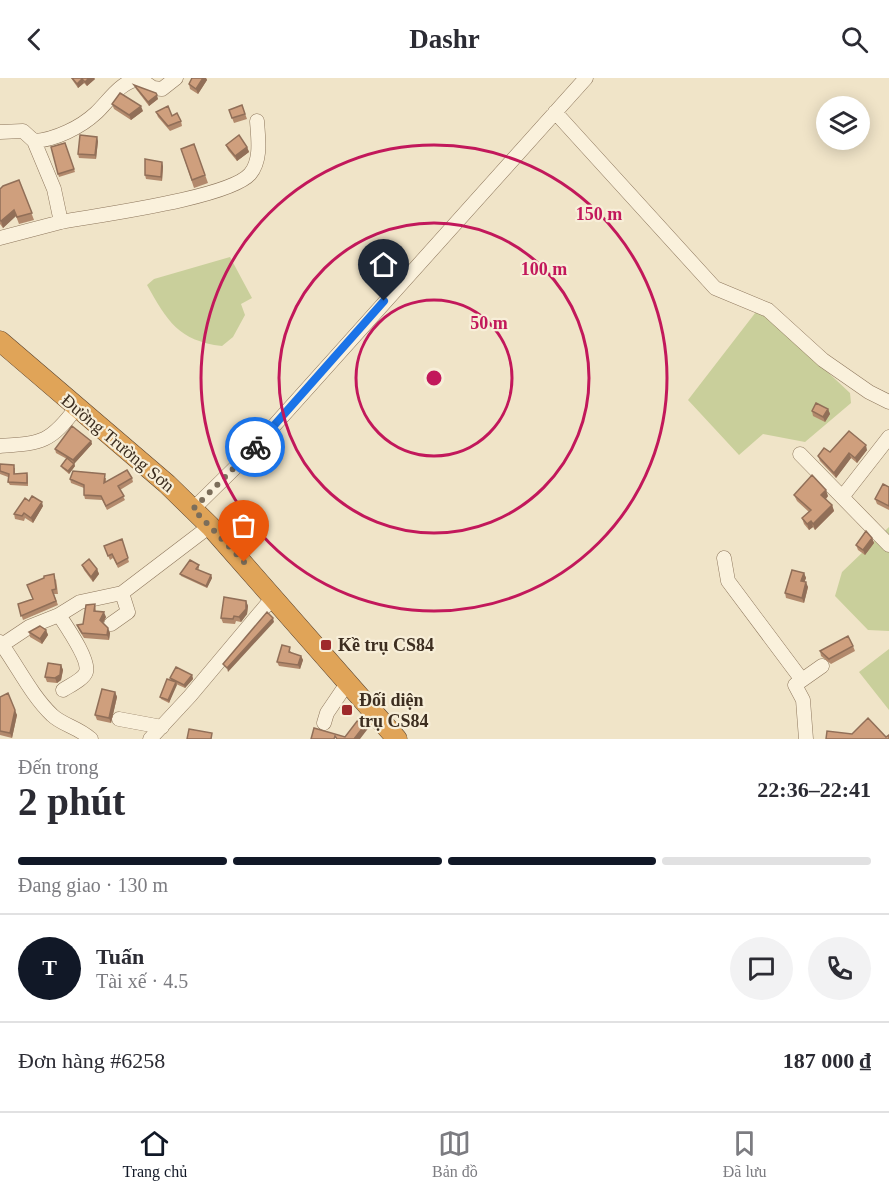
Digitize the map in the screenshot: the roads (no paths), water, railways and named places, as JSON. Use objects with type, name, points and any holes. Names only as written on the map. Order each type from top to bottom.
[{"type":"highway","name":"Đường Trường Sơn","points":[[0,341],[210,526],[274,596],[392,737]]},
{"type":"street","points":[[34,141],[44,141],[80,126],[98,112],[114,92],[134,80],[140,79],[153,88],[162,89],[176,78]]},
{"type":"street","points":[[193,509],[246,458],[586,78]]},
{"type":"street","points":[[555,112],[715,288],[768,310],[823,360],[869,392],[889,402]]},
{"type":"street","points":[[0,238],[61,222],[190,198],[244,180],[256,162],[257,120]]},
{"type":"street","points":[[0,132],[23,131],[34,141],[54,189],[61,222]]},
{"type":"street","points":[[0,446],[28,444],[58,433],[76,408]]},
{"type":"street","points":[[843,496],[889,437]]},
{"type":"street","points":[[800,454],[889,545]]},
{"type":"street","points":[[91,739],[79,728],[54,717],[43,705],[1,643],[29,627],[59,615],[80,602],[122,593],[210,526]]},
{"type":"street","points":[[724,558],[728,581],[802,680]]},
{"type":"street","points":[[111,624],[128,612],[122,593]]},
{"type":"street","points":[[150,739],[274,596]]},
{"type":"street","points":[[59,615],[79,647],[87,670],[85,675],[63,690]]},
{"type":"street","points":[[806,739],[802,714],[804,700],[795,685],[822,666]]},
{"type":"street","points":[[324,723],[327,713],[348,682]]},
{"type":"street","points":[[119,719],[162,727]]},
{"type":"place","name":"Kề trụ CS84","points":[[326,645]]},
{"type":"place","name":"Đối diện trụ CS84","points":[[347,710]]}]
